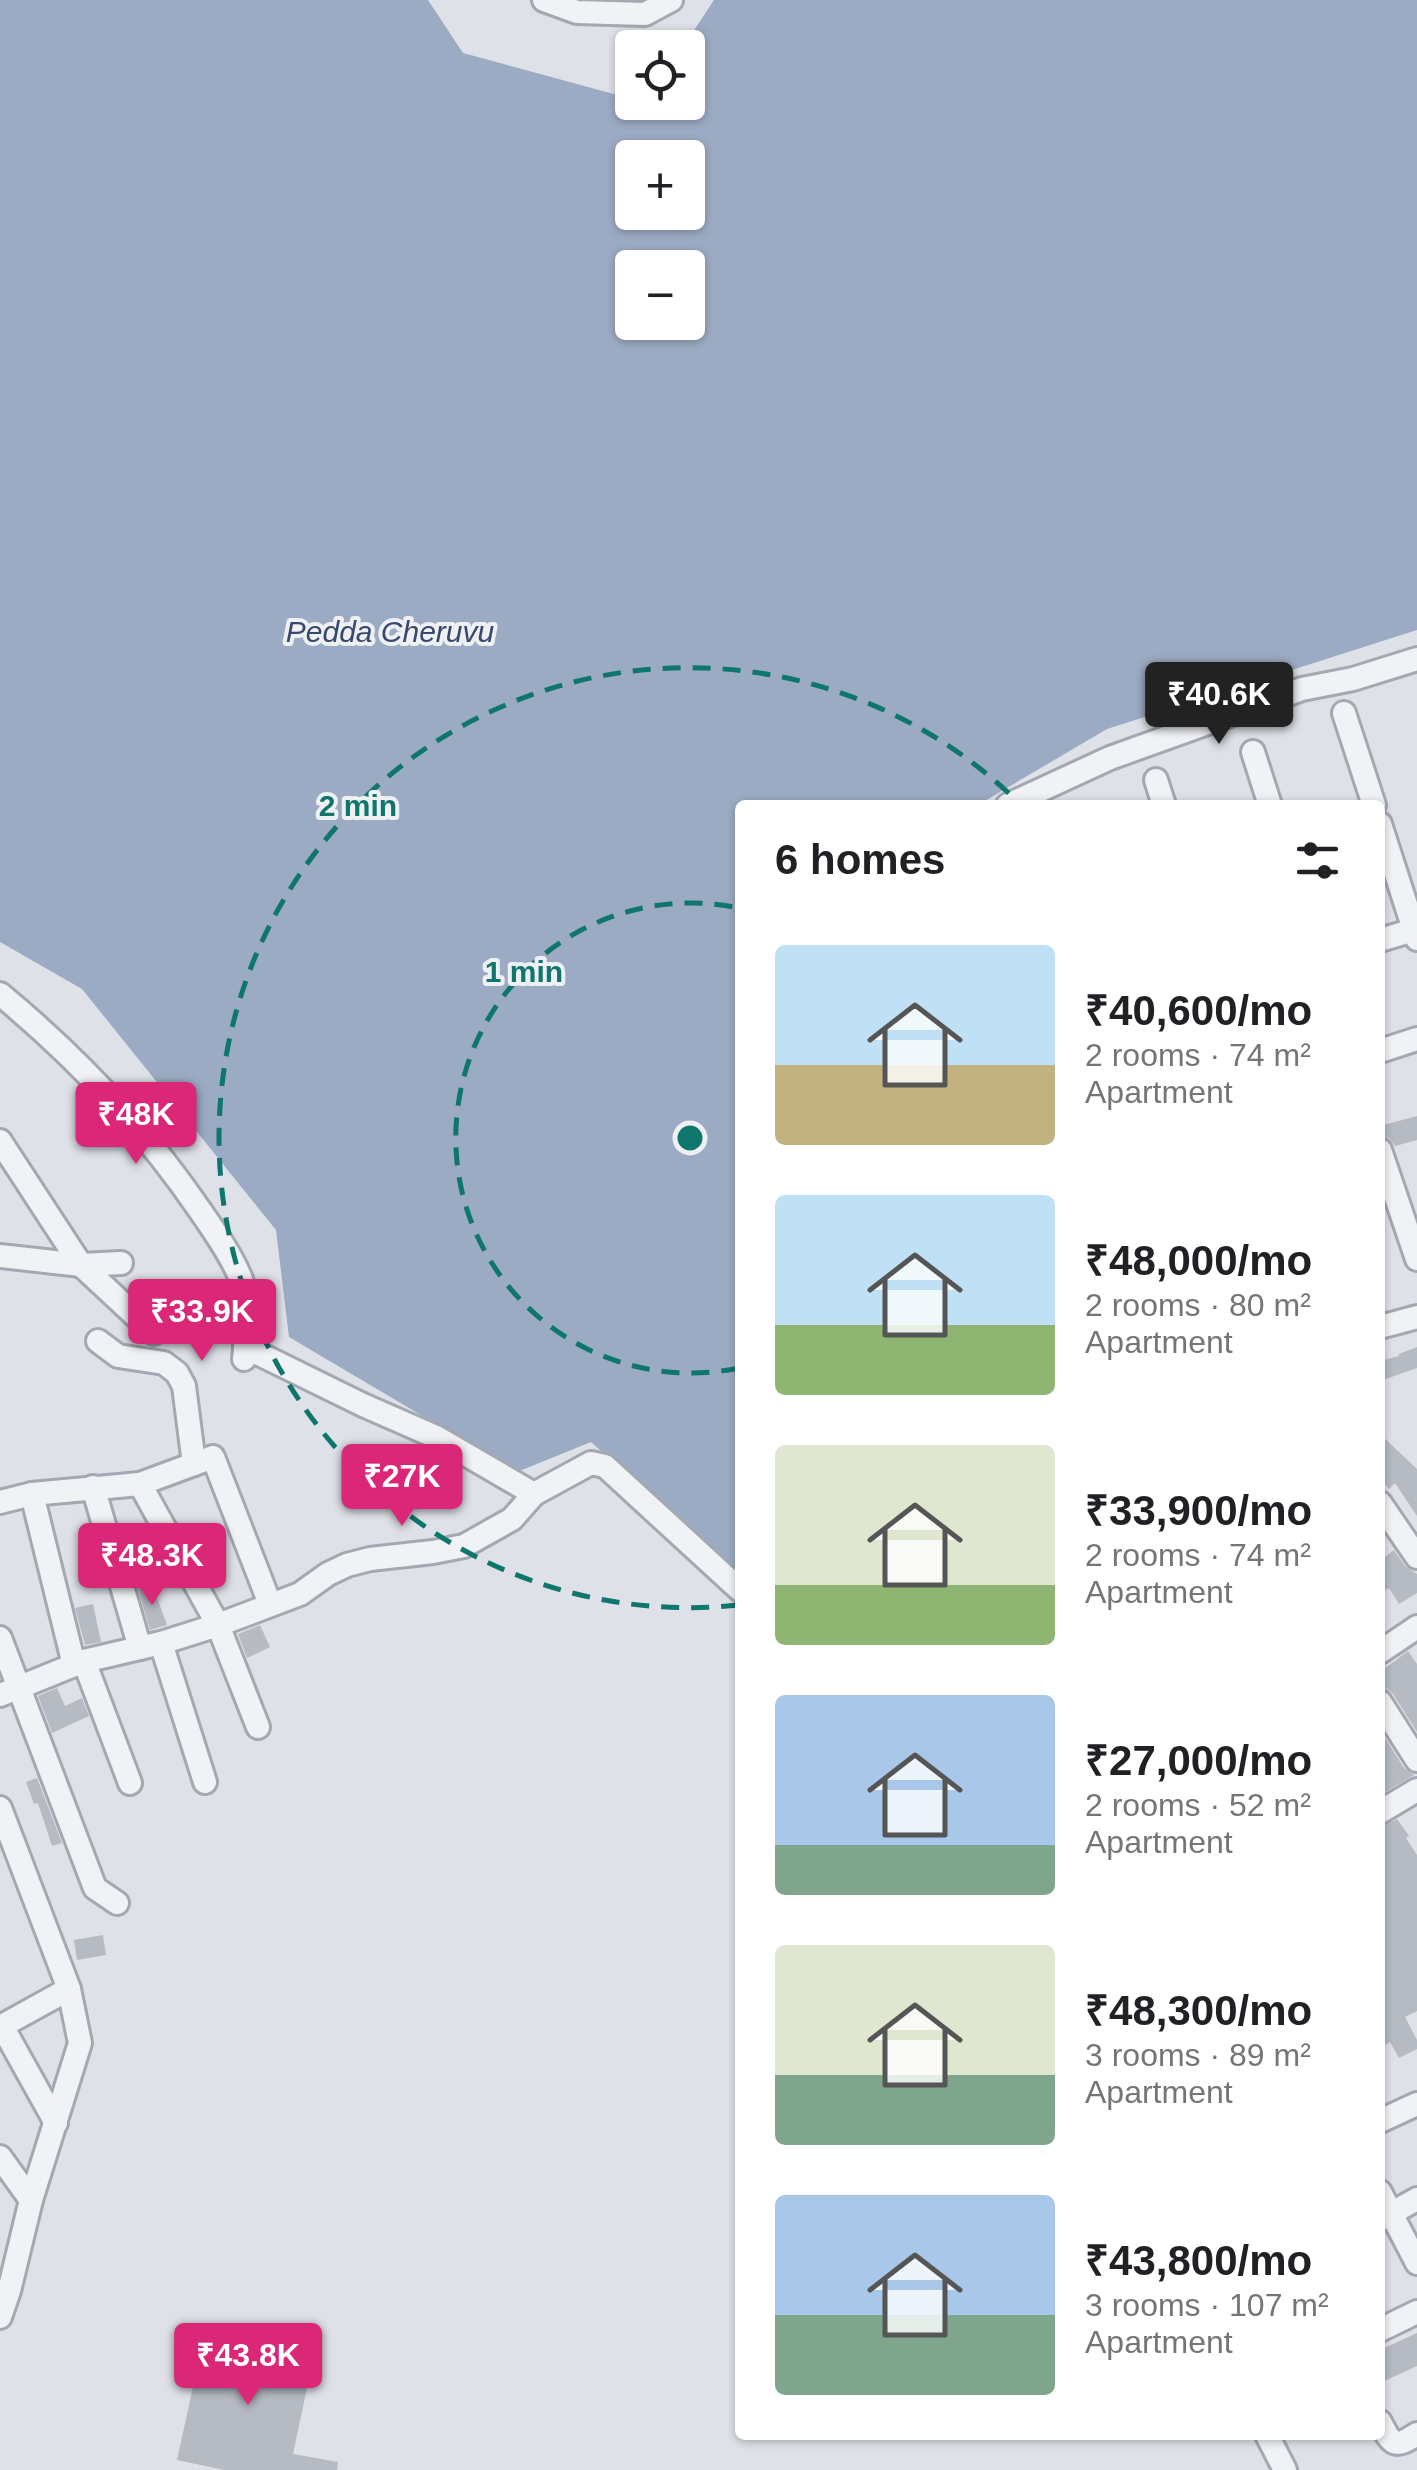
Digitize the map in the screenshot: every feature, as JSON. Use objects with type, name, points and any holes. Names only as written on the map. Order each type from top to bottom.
[{"type":"street","points":[[544,0],[577,12],[646,7],[671,0]]},
{"type":"street","points":[[1019,800],[1110,758],[1302,689],[1353,679],[1417,659]]},
{"type":"street","points":[[1344,714],[1372,800]]},
{"type":"street","points":[[1253,752],[1268,800]]},
{"type":"street","points":[[1156,780],[1162,800]]},
{"type":"street","points":[[1385,839],[1416,932],[1385,939]]},
{"type":"street","points":[[0,994],[80,1065],[169,1164],[216,1232],[242,1282],[248,1326],[245,1354],[436,1438],[534,1494]]},
{"type":"street","points":[[1385,1049],[1417,1039]]},
{"type":"street","points":[[0,1141],[81,1265],[154,1333]]},
{"type":"street","points":[[1385,1165],[1417,1259]]},
{"type":"street","points":[[0,1256],[81,1265],[121,1263]]},
{"type":"street","points":[[1385,1326],[1417,1317]]},
{"type":"street","points":[[98,1340],[118,1356],[164,1363],[177,1373],[184,1386],[194,1464]]},
{"type":"street","points":[[0,1502],[32,1494],[140,1484],[213,1457],[270,1604]]},
{"type":"street","points":[[10,1690],[79,1663],[218,1626],[300,1594],[347,1565],[464,1546],[512,1519],[534,1494],[591,1463],[605,1466],[735,1585]]},
{"type":"street","points":[[140,1484],[218,1626],[258,1726]]},
{"type":"street","points":[[93,1487],[205,1782]]},
{"type":"street","points":[[32,1494],[79,1663],[130,1783]]},
{"type":"street","points":[[1385,1510],[1417,1557]]},
{"type":"street","points":[[1385,1649],[1417,1627]]},
{"type":"street","points":[[0,1638],[10,1690],[95,1888],[117,1902]]},
{"type":"street","points":[[1385,1710],[1417,1760]]},
{"type":"street","points":[[1385,1809],[1417,1790]]},
{"type":"street","points":[[0,1808],[69,1989],[80,2043],[5,2284],[0,2316]]},
{"type":"street","points":[[56,2123],[1,2027],[69,1989]]},
{"type":"street","points":[[1385,2112],[1417,2104]]},
{"type":"street","points":[[0,2156],[30,2200]]},
{"type":"street","points":[[1417,2199],[1386,2216],[1417,2263]]},
{"type":"street","points":[[1385,2328],[1417,2312]]},
{"type":"street","points":[[1385,2431],[1396,2444],[1417,2434]]},
{"type":"street","points":[[1270,2440],[1285,2470]]},
{"type":"water","name":"Pedda Cheruvu","points":[[0,0],[428,0],[463,53],[615,94],[615,120],[705,120],[705,30],[694,30],[714,0],[1417,0],[1417,630],[1107,729],[986,800],[735,800],[735,1570],[591,1442],[517,1472],[289,1337],[276,1230],[82,989],[0,942]]},
{"type":"building","points":[[1417,1116],[1417,1140],[1395,1146],[1385,1137],[1385,1125]]},
{"type":"building","points":[[1417,1347],[1417,1368],[1385,1379],[1385,1360]]},
{"type":"building","points":[[1385,1439],[1417,1469],[1417,1516],[1395,1483],[1389,1489],[1385,1485]]},
{"type":"building","points":[[1394,1550],[1405,1566],[1417,1574],[1417,1593],[1399,1604],[1389,1588],[1385,1591],[1385,1557]]},
{"type":"building","points":[[152,1584],[167,1625],[150,1630],[138,1589]]},
{"type":"building","points":[[93,1604],[101,1642],[85,1645],[75,1608]]},
{"type":"building","points":[[260,1625],[270,1647],[247,1658],[238,1634]]},
{"type":"building","points":[[1408,1651],[1417,1664],[1417,1732],[1393,1694],[1385,1688],[1385,1668]]},
{"type":"building","points":[[57,1688],[65,1706],[82,1698],[89,1716],[52,1733],[38,1696]]},
{"type":"building","points":[[1385,1738],[1404,1768],[1414,1775],[1385,1792]]},
{"type":"building","points":[[37,1778],[62,1843],[52,1846],[38,1803],[34,1804],[26,1782]]},
{"type":"building","points":[[1397,1819],[1417,1855],[1417,2011],[1405,2017],[1417,2040],[1417,2049],[1399,2058],[1390,2042],[1385,2045],[1385,1825]]},
{"type":"building","points":[[103,1935],[106,1955],[77,1960],[74,1940]]},
{"type":"building","points":[[205,2332],[314,2355],[293,2454],[338,2462],[337,2470],[224,2470],[177,2460]]},
{"type":"building","points":[[1417,2333],[1417,2366],[1385,2381],[1385,2348]]}]
